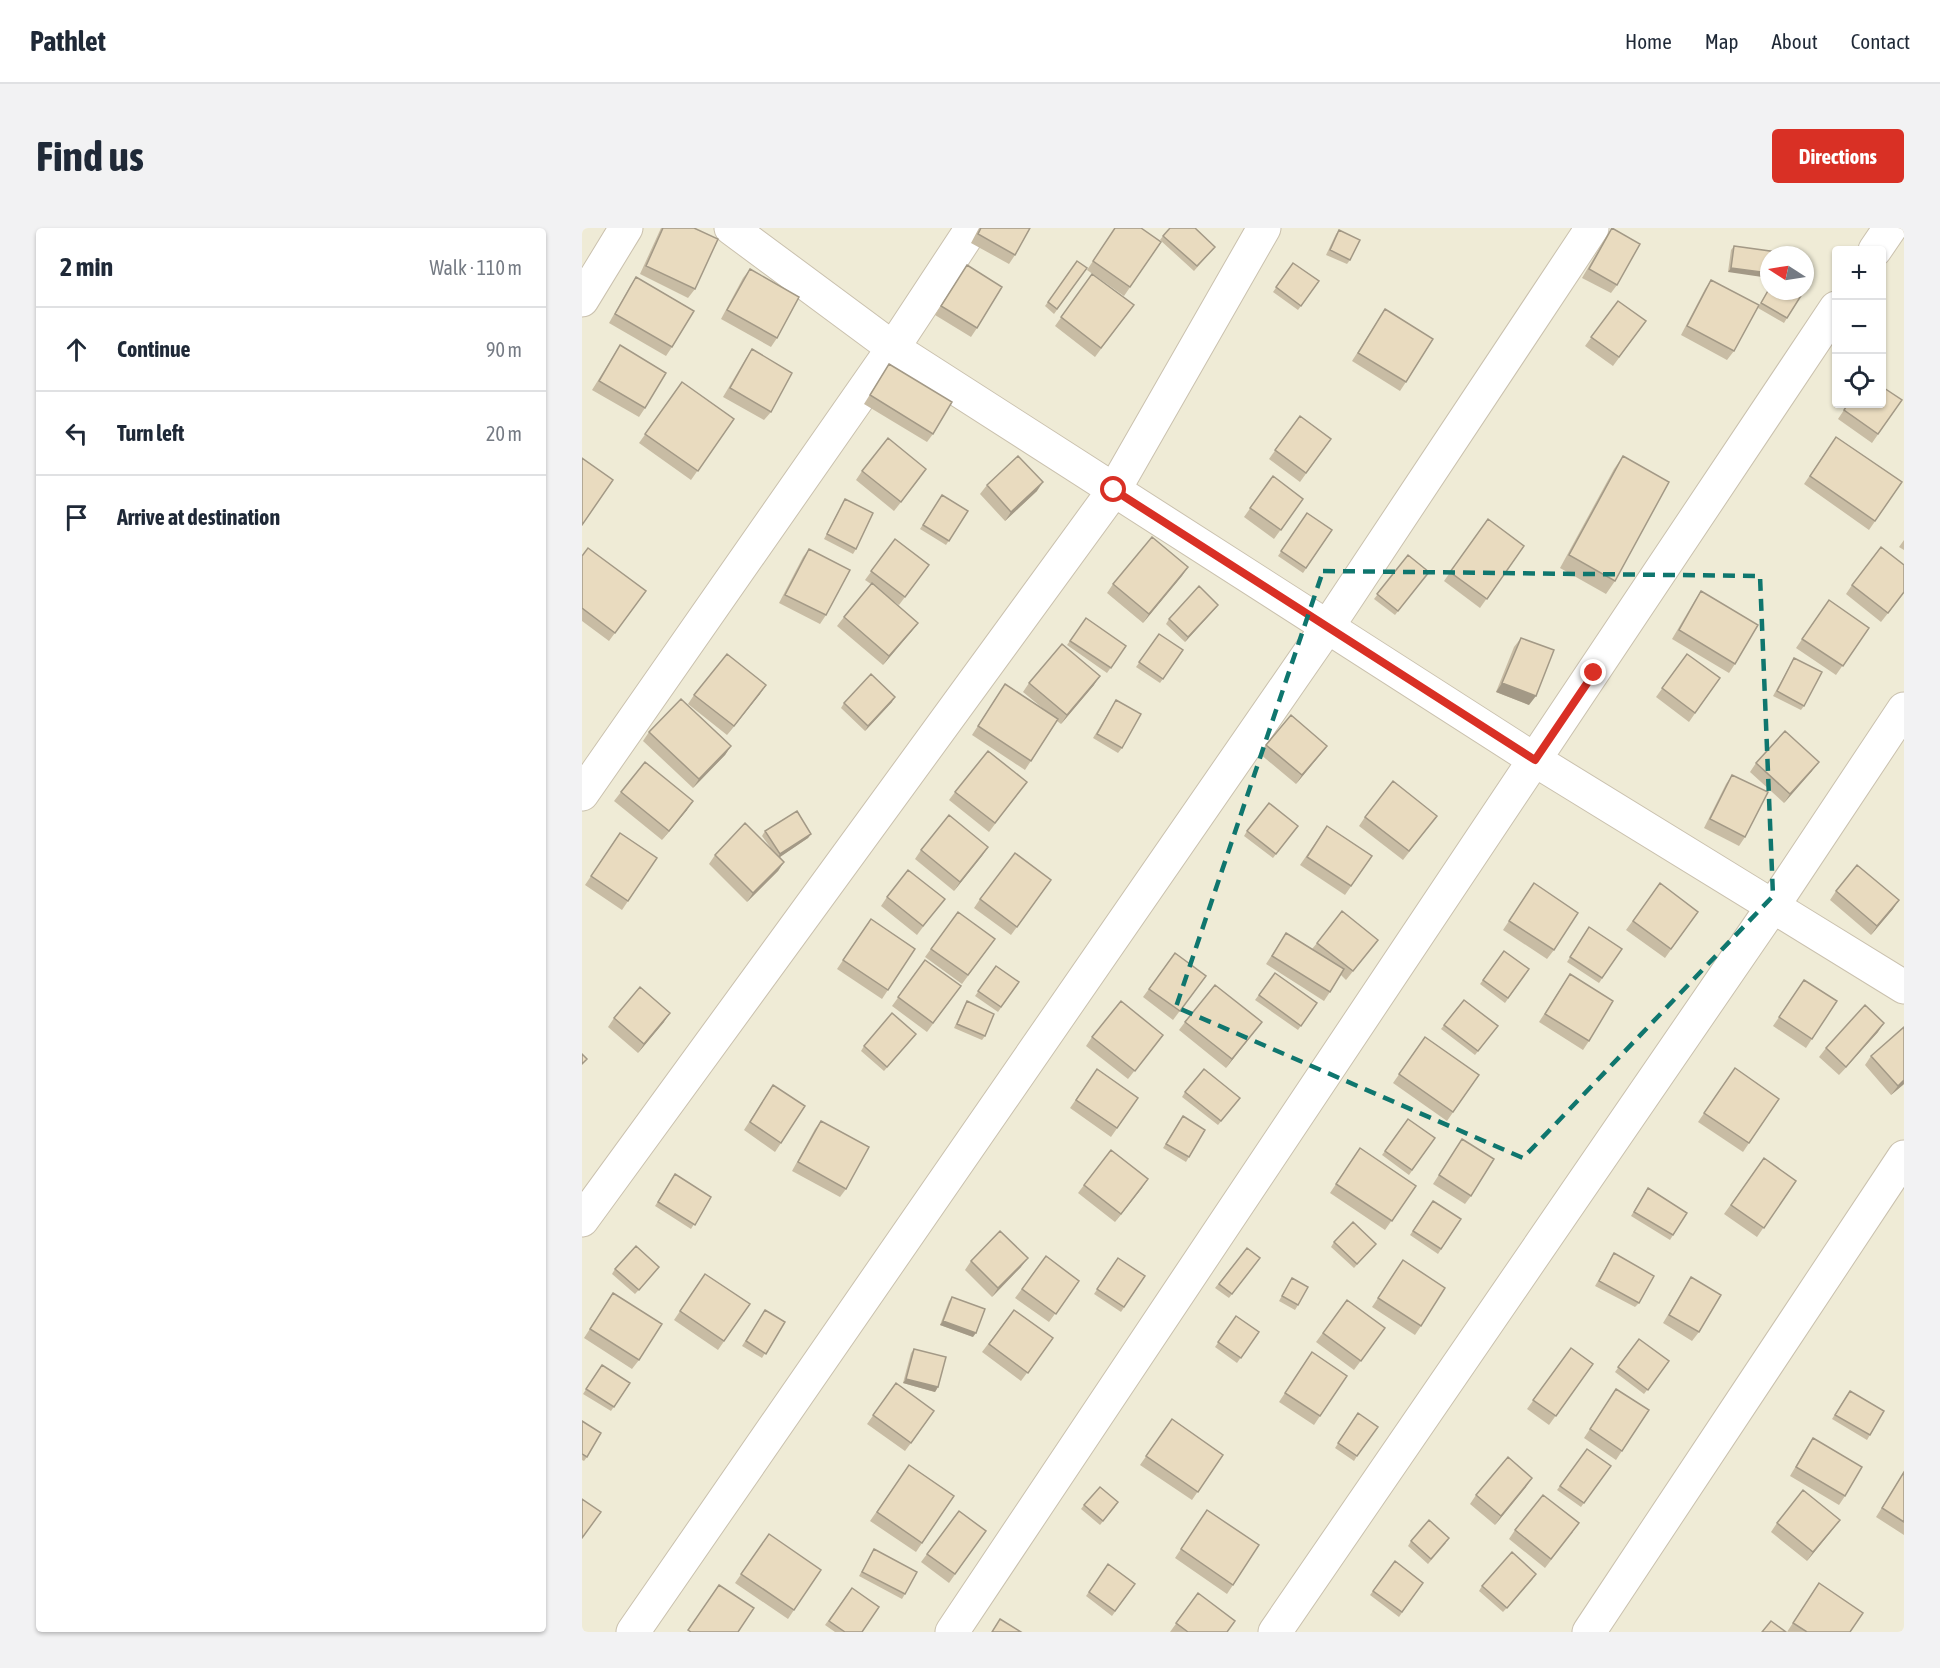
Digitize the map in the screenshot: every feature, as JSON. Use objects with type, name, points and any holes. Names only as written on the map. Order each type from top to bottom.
[{"type":"street","points":[[582,300],[626,228]]},
{"type":"street","points":[[730,228],[893,348],[1535,760],[1904,987]]},
{"type":"street","points":[[582,794],[893,348],[972,228]]},
{"type":"street","points":[[582,1220],[1114,490],[1264,228]]},
{"type":"street","points":[[633,1632],[1328,626],[1592,228]]},
{"type":"street","points":[[1878,246],[1890,228]]},
{"type":"street","points":[[952,1632],[1832,315]]},
{"type":"street","points":[[1275,1632],[1773,906],[1904,709]]},
{"type":"street","points":[[1589,1632],[1904,1157]]},
{"type":"highlighted area","points":[[1323,571],[1760,576],[1773,896],[1523,1158],[1176,1007]]},
{"type":"shaded area","points":[[582,228],[1904,228],[1904,1632],[582,1632]]},
{"type":"building","points":[[663,228],[694,228],[718,239],[695,289],[646,266]]},
{"type":"building","points":[[981,228],[1030,228],[1015,255],[978,234]]},
{"type":"building","points":[[1115,228],[1141,228],[1161,242],[1130,287],[1093,261]]},
{"type":"building","points":[[1170,228],[1195,228],[1215,247],[1197,266],[1163,236]]},
{"type":"building","points":[[1612,228],[1640,244],[1617,285],[1589,269]]},
{"type":"building","points":[[1339,230],[1360,240],[1350,260],[1330,250]]},
{"type":"building","points":[[1734,246],[1760,250],[1760,272],[1731,268]]},
{"type":"building","points":[[1077,261],[1087,268],[1057,309],[1048,302]]},
{"type":"building","points":[[1293,263],[1319,281],[1301,306],[1276,287]]},
{"type":"building","points":[[967,265],[1002,287],[977,328],[941,306]]},
{"type":"building","points":[[750,269],[799,297],[777,338],[727,310]]},
{"type":"building","points":[[1092,274],[1134,305],[1101,348],[1061,317]]},
{"type":"building","points":[[636,277],[694,311],[672,347],[615,314]]},
{"type":"building","points":[[1711,280],[1759,305],[1734,351],[1687,326]]},
{"type":"building","points":[[1763,300],[1798,300],[1787,318],[1761,303]]},
{"type":"building","points":[[1618,301],[1646,321],[1619,357],[1591,337]]},
{"type":"building","points":[[1385,309],[1433,339],[1406,382],[1358,353]]},
{"type":"building","points":[[620,345],[666,373],[645,408],[599,381]]},
{"type":"building","points":[[752,349],[792,373],[771,412],[730,388]]},
{"type":"building","points":[[889,364],[952,402],[933,434],[870,395]]},
{"type":"building","points":[[682,382],[734,419],[698,471],[645,434]]},
{"type":"building","points":[[1886,389],[1902,400],[1878,434],[1844,410],[1845,408],[1886,408]]},
{"type":"building","points":[[1300,416],[1331,439],[1306,473],[1275,450]]},
{"type":"building","points":[[1836,437],[1902,482],[1875,521],[1810,476]]},
{"type":"building","points":[[888,438],[926,469],[901,502],[862,471]]},
{"type":"building","points":[[1018,456],[1043,482],[1011,512],[987,485]]},
{"type":"building","points":[[1623,456],[1669,482],[1615,581],[1569,555]]},
{"type":"building","points":[[582,458],[613,480],[582,525]]},
{"type":"building","points":[[1273,476],[1303,499],[1281,530],[1250,508]]},
{"type":"building","points":[[942,495],[968,511],[949,541],[923,525]]},
{"type":"building","points":[[845,499],[873,513],[856,549],[827,534]]},
{"type":"building","points":[[1307,513],[1332,530],[1306,568],[1281,551]]},
{"type":"building","points":[[1488,519],[1524,546],[1487,599],[1450,572]]},
{"type":"building","points":[[1152,537],[1188,567],[1149,614],[1113,584]]},
{"type":"building","points":[[895,539],[929,565],[905,597],[871,571]]},
{"type":"building","points":[[1881,547],[1904,565],[1904,592],[1888,613],[1852,585]]},
{"type":"building","points":[[588,548],[646,591],[615,633],[582,608],[582,556]]},
{"type":"building","points":[[809,549],[850,570],[826,615],[785,595]]},
{"type":"building","points":[[1408,555],[1429,572],[1398,611],[1377,594]]},
{"type":"building","points":[[872,583],[918,623],[889,656],[844,617]]},
{"type":"building","points":[[1199,586],[1218,605],[1188,637],[1169,619]]},
{"type":"building","points":[[1701,591],[1758,625],[1735,664],[1679,630]]},
{"type":"building","points":[[1829,600],[1869,628],[1843,666],[1802,639]]},
{"type":"building","points":[[1086,618],[1126,646],[1111,668],[1070,641]]},
{"type":"building","points":[[1159,634],[1183,650],[1163,679],[1139,662]]},
{"type":"building","points":[[1521,638],[1554,650],[1536,696],[1502,683]]},
{"type":"building","points":[[1062,644],[1100,676],[1067,715],[1029,683]]},
{"type":"building","points":[[727,654],[766,685],[734,726],[694,695]]},
{"type":"building","points":[[1687,654],[1720,678],[1695,713],[1662,688]]},
{"type":"building","points":[[1794,658],[1822,672],[1804,706],[1777,691]]},
{"type":"building","points":[[871,674],[895,697],[868,726],[844,703]]},
{"type":"building","points":[[1005,684],[1058,719],[1031,761],[978,726]]},
{"type":"building","points":[[681,699],[731,746],[699,779],[649,732]]},
{"type":"building","points":[[1116,700],[1141,714],[1122,748],[1097,734]]},
{"type":"building","points":[[1291,715],[1327,746],[1302,775],[1266,745]]},
{"type":"building","points":[[1785,731],[1819,762],[1790,794],[1756,763]]},
{"type":"building","points":[[988,751],[1027,782],[995,823],[955,792]]},
{"type":"building","points":[[645,762],[693,801],[669,831],[621,792]]},
{"type":"building","points":[[1732,775],[1768,792],[1745,837],[1710,819]]},
{"type":"building","points":[[1393,781],[1437,816],[1409,851],[1365,817]]},
{"type":"building","points":[[1269,803],[1298,826],[1276,854],[1247,831]]},
{"type":"building","points":[[797,811],[811,834],[780,854],[765,831]]},
{"type":"building","points":[[949,815],[988,847],[960,882],[921,850]]},
{"type":"building","points":[[745,823],[784,862],[753,893],[715,855]]},
{"type":"building","points":[[1327,826],[1372,856],[1351,886],[1307,857]]},
{"type":"building","points":[[620,833],[657,858],[628,901],[591,876]]},
{"type":"building","points":[[1015,853],[1051,880],[1017,927],[980,899]]},
{"type":"building","points":[[1857,865],[1899,900],[1877,926],[1836,891]]},
{"type":"building","points":[[908,870],[945,899],[923,926],[887,897]]},
{"type":"building","points":[[1534,883],[1578,913],[1554,950],[1509,921]]},
{"type":"building","points":[[1660,883],[1698,912],[1671,949],[1633,921]]},
{"type":"building","points":[[1342,911],[1378,940],[1353,971],[1317,943]]},
{"type":"building","points":[[958,912],[995,939],[968,975],[931,949]]},
{"type":"building","points":[[871,919],[915,949],[888,990],[843,960]]},
{"type":"building","points":[[1589,927],[1622,949],[1602,978],[1570,957]]},
{"type":"building","points":[[1286,933],[1344,969],[1330,992],[1272,956]]},
{"type":"building","points":[[1504,951],[1529,969],[1508,998],[1483,980]]},
{"type":"building","points":[[1175,953],[1206,976],[1180,1011],[1149,989]]},
{"type":"building","points":[[925,960],[961,986],[933,1023],[898,997]]},
{"type":"building","points":[[996,966],[1019,982],[1001,1007],[978,991]]},
{"type":"building","points":[[1275,973],[1317,1003],[1301,1026],[1259,995]]},
{"type":"building","points":[[1570,974],[1613,1001],[1589,1041],[1545,1014]]},
{"type":"building","points":[[1804,980],[1837,1001],[1812,1039],[1779,1017]]},
{"type":"building","points":[[1215,985],[1262,1022],[1232,1059],[1185,1022]]},
{"type":"building","points":[[640,987],[670,1013],[644,1044],[614,1018]]},
{"type":"building","points":[[1464,1000],[1498,1026],[1478,1051],[1444,1025]]},
{"type":"building","points":[[967,1001],[994,1014],[985,1036],[957,1024]]},
{"type":"building","points":[[1121,1001],[1163,1035],[1135,1071],[1092,1037]]},
{"type":"building","points":[[1865,1005],[1884,1023],[1846,1067],[1826,1048]]},
{"type":"building","points":[[892,1013],[916,1034],[887,1067],[864,1046]]},
{"type":"building","points":[[1904,1027],[1904,1080],[1898,1086],[1871,1056]]},
{"type":"building","points":[[1425,1037],[1479,1075],[1453,1112],[1399,1074]]},
{"type":"building","points":[[582,1054],[587,1059],[582,1064]]},
{"type":"building","points":[[1735,1068],[1779,1099],[1749,1143],[1704,1113]]},
{"type":"building","points":[[1097,1069],[1138,1098],[1117,1128],[1076,1100]]},
{"type":"building","points":[[1204,1069],[1240,1098],[1221,1121],[1185,1092]]},
{"type":"building","points":[[773,1085],[805,1106],[781,1143],[750,1122]]},
{"type":"building","points":[[1183,1116],[1205,1130],[1189,1157],[1166,1144]]},
{"type":"building","points":[[1408,1119],[1435,1138],[1412,1170],[1385,1151]]},
{"type":"building","points":[[821,1121],[869,1147],[846,1189],[798,1162]]},
{"type":"building","points":[[1462,1139],[1494,1159],[1471,1196],[1439,1175]]},
{"type":"building","points":[[1360,1148],[1416,1186],[1392,1221],[1336,1184]]},
{"type":"building","points":[[1111,1150],[1148,1179],[1121,1214],[1084,1185]]},
{"type":"building","points":[[1764,1158],[1796,1181],[1764,1228],[1731,1205]]},
{"type":"building","points":[[675,1174],[711,1197],[695,1225],[658,1202]]},
{"type":"building","points":[[1648,1188],[1687,1213],[1673,1235],[1634,1212]]},
{"type":"building","points":[[1433,1201],[1461,1219],[1441,1249],[1413,1231]]},
{"type":"building","points":[[1353,1222],[1376,1244],[1357,1264],[1334,1242]]},
{"type":"building","points":[[1000,1231],[1028,1258],[998,1288],[971,1261]]},
{"type":"building","points":[[636,1246],[659,1267],[639,1290],[615,1269]]},
{"type":"building","points":[[1247,1248],[1260,1258],[1232,1294],[1219,1284]]},
{"type":"building","points":[[1614,1253],[1654,1276],[1639,1303],[1599,1281]]},
{"type":"building","points":[[1046,1256],[1079,1281],[1056,1314],[1022,1289]]},
{"type":"building","points":[[1118,1258],[1145,1276],[1124,1307],[1097,1289]]},
{"type":"building","points":[[1403,1260],[1445,1288],[1421,1326],[1378,1298]]},
{"type":"building","points":[[705,1274],[750,1304],[724,1341],[680,1311]]},
{"type":"building","points":[[1691,1277],[1721,1295],[1699,1332],[1669,1315]]},
{"type":"building","points":[[1292,1278],[1308,1287],[1298,1305],[1282,1296]]},
{"type":"building","points":[[613,1293],[662,1324],[639,1360],[590,1329]]},
{"type":"building","points":[[952,1297],[985,1309],[976,1333],[943,1321]]},
{"type":"building","points":[[1347,1300],[1385,1328],[1361,1361],[1323,1333]]},
{"type":"building","points":[[765,1310],[785,1322],[766,1354],[746,1341]]},
{"type":"building","points":[[1014,1310],[1053,1338],[1028,1373],[989,1344]]},
{"type":"building","points":[[1236,1316],[1259,1332],[1241,1358],[1218,1342]]},
{"type":"building","points":[[1639,1339],[1669,1361],[1648,1390],[1618,1367]]},
{"type":"building","points":[[1571,1348],[1593,1364],[1556,1416],[1533,1400]]},
{"type":"building","points":[[914,1349],[946,1357],[938,1387],[906,1379]]},
{"type":"building","points":[[1312,1352],[1347,1376],[1320,1416],[1285,1393]]},
{"type":"building","points":[[602,1365],[630,1383],[614,1407],[586,1389]]},
{"type":"building","points":[[896,1383],[934,1411],[911,1443],[873,1415]]},
{"type":"building","points":[[1616,1389],[1649,1410],[1622,1451],[1590,1429]]},
{"type":"building","points":[[1850,1391],[1884,1411],[1870,1435],[1835,1415]]},
{"type":"building","points":[[1358,1413],[1378,1427],[1357,1456],[1338,1443]]},
{"type":"building","points":[[1172,1419],[1223,1455],[1198,1492],[1146,1456]]},
{"type":"building","points":[[582,1421],[601,1433],[587,1457],[582,1454]]},
{"type":"building","points":[[1813,1438],[1862,1467],[1845,1496],[1796,1467]]},
{"type":"building","points":[[1587,1449],[1611,1466],[1584,1503],[1560,1486]]},
{"type":"building","points":[[1508,1457],[1532,1478],[1501,1516],[1476,1495]]},
{"type":"building","points":[[909,1465],[954,1496],[922,1543],[877,1512]]},
{"type":"building","points":[[1904,1472],[1904,1522],[1882,1508]]},
{"type":"building","points":[[1100,1487],[1118,1502],[1103,1521],[1084,1505]]},
{"type":"building","points":[[1803,1490],[1840,1520],[1813,1552],[1777,1523]]},
{"type":"building","points":[[1543,1495],[1579,1523],[1551,1559],[1515,1530]]},
{"type":"building","points":[[582,1499],[601,1512],[582,1538]]},
{"type":"building","points":[[1207,1510],[1259,1545],[1233,1585],[1181,1549]]},
{"type":"building","points":[[959,1511],[986,1531],[955,1574],[927,1554]]},
{"type":"building","points":[[1429,1520],[1449,1538],[1431,1559],[1411,1541]]},
{"type":"building","points":[[769,1534],[821,1570],[794,1610],[741,1574]]},
{"type":"building","points":[[874,1549],[917,1572],[905,1594],[862,1572]]},
{"type":"building","points":[[1512,1552],[1536,1574],[1507,1608],[1482,1586]]},
{"type":"building","points":[[1395,1561],[1423,1583],[1402,1612],[1373,1591]]},
{"type":"building","points":[[1108,1564],[1135,1584],[1115,1611],[1089,1592]]},
{"type":"building","points":[[1819,1583],[1863,1613],[1850,1632],[1807,1632],[1793,1623]]},
{"type":"building","points":[[719,1585],[754,1608],[738,1632],[691,1632],[688,1630]]},
{"type":"building","points":[[852,1588],[879,1607],[862,1632],[845,1632],[829,1621]]},
{"type":"building","points":[[1198,1593],[1235,1621],[1227,1632],[1188,1632],[1176,1623]]},
{"type":"building","points":[[1000,1619],[1021,1632],[992,1632]]},
{"type":"building","points":[[1771,1621],[1786,1632],[1762,1632]]},
{"type":"route","points":[[1114,490],[1535,760],[1594,673]]}]
